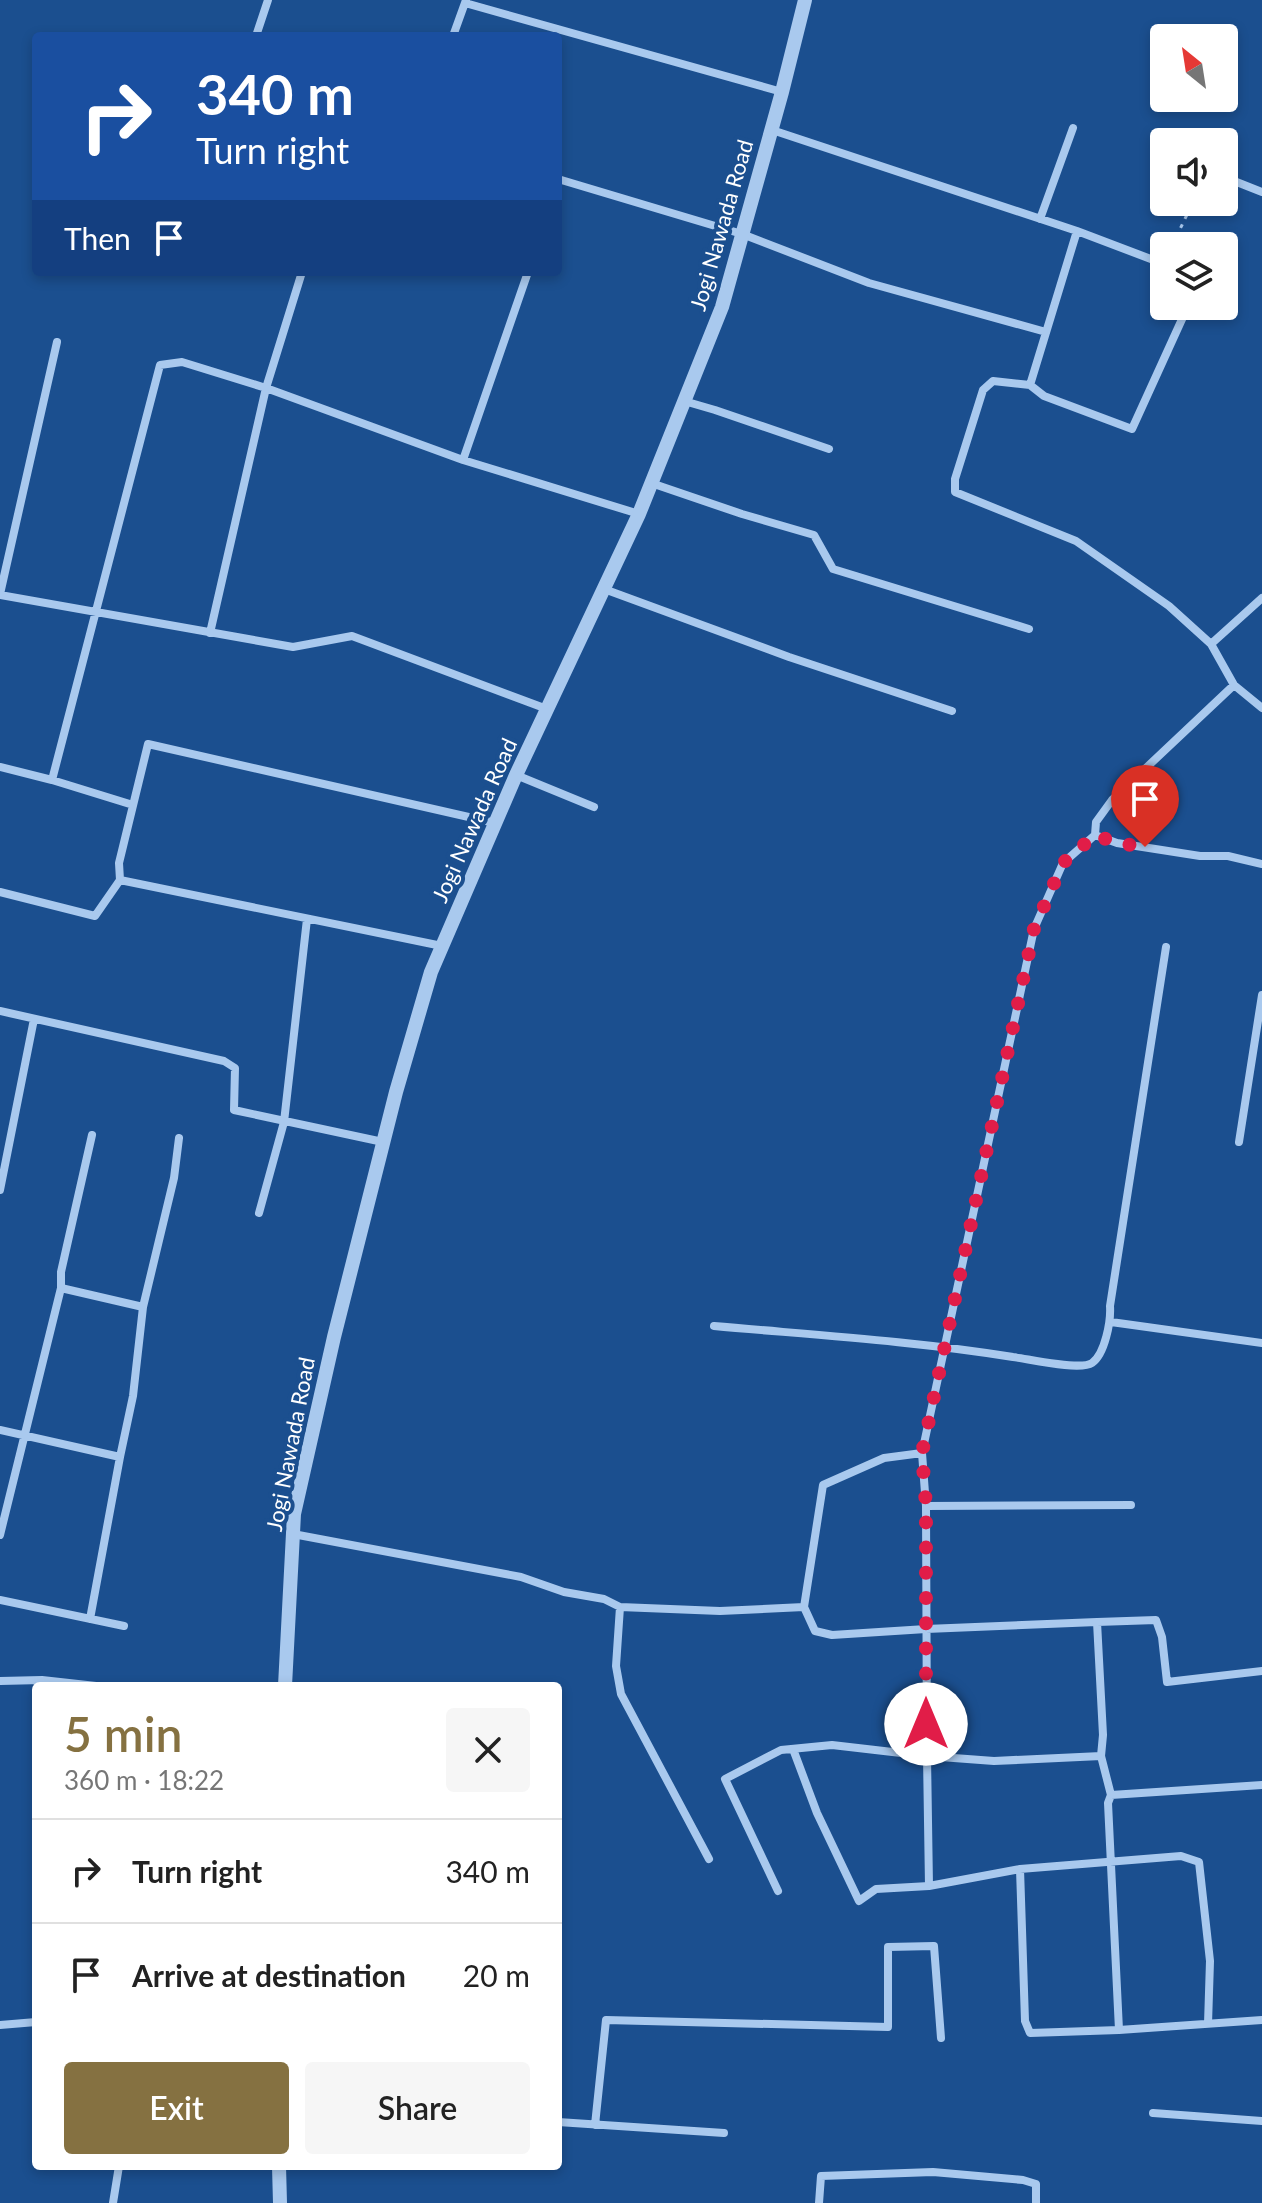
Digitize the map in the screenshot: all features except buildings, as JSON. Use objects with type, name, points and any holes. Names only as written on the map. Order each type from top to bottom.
[{"type":"street","points":[[257,32],[268,0]]},
{"type":"street","name":"Jogi Nawada Road","points":[[285,1682],[294,1514],[383,1142],[431,972],[516,775],[639,514],[722,307],[805,0]]},
{"type":"street","points":[[454,32],[466,1],[782,92]]},
{"type":"street","points":[[1040,219],[1073,128]]},
{"type":"street","points":[[772,130],[1077,231],[1150,259]]},
{"type":"street","points":[[562,180],[742,234],[869,283],[1046,332]]},
{"type":"street","points":[[1238,183],[1262,192]]},
{"type":"street","points":[[1030,385],[1077,231]]},
{"type":"street","points":[[210,633],[266,388],[301,276]]},
{"type":"street","points":[[463,460],[527,276]]},
{"type":"street","points":[[1182,320],[1132,429],[1044,396],[1030,385],[993,381],[983,390],[955,479],[955,492],[1076,541],[1169,606],[1211,644],[1234,685],[1262,708]]},
{"type":"street","points":[[57,342],[0,594],[293,647],[352,636],[547,709]]},
{"type":"street","points":[[52,780],[160,365],[182,362],[266,388],[463,460],[639,514]]},
{"type":"street","points":[[684,401],[829,449]]},
{"type":"street","points":[[651,483],[814,535],[833,569],[1029,629]]},
{"type":"street","points":[[604,589],[789,657],[952,711]]},
{"type":"street","points":[[1211,644],[1262,598]]},
{"type":"street","points":[[929,1886],[926,1506],[922,1453],[1034,929],[1063,863],[1095,835],[1096,822],[1112,800],[1234,685]]},
{"type":"street","points":[[0,892],[95,916],[120,880],[119,863],[148,744],[495,823]]},
{"type":"street","points":[[0,767],[133,805]]},
{"type":"street","points":[[516,775],[594,807]]},
{"type":"street","points":[[1095,835],[1117,843],[1200,856],[1228,856],[1262,864]]},
{"type":"street","points":[[120,880],[442,946]]},
{"type":"street","points":[[259,1213],[284,1122],[307,919]]},
{"type":"street","points":[[714,1326],[943,1347],[1063,1365],[1088,1365],[1094,1362],[1111,1322],[1110,1306],[1166,947]]},
{"type":"street","points":[[1239,1142],[1262,995]]},
{"type":"street","points":[[0,1011],[224,1061],[235,1068],[234,1110],[383,1142]]},
{"type":"street","points":[[0,1190],[34,1019]]},
{"type":"street","points":[[0,1535],[61,1288],[61,1272],[92,1135]]},
{"type":"street","points":[[90,1619],[133,1396],[143,1307],[174,1178],[179,1138]]},
{"type":"street","points":[[61,1288],[143,1307]]},
{"type":"street","points":[[1111,1322],[1262,1343]]},
{"type":"street","points":[[0,1430],[120,1457]]},
{"type":"street","points":[[922,1453],[884,1458],[823,1485],[804,1607],[815,1631],[832,1635],[1156,1620],[1162,1637],[1167,1682],[1262,1671]]},
{"type":"street","points":[[926,1506],[1131,1505]]},
{"type":"street","points":[[293,1534],[521,1577],[564,1592],[604,1599],[620,1607],[720,1611],[804,1607]]},
{"type":"street","points":[[0,1600],[124,1626]]},
{"type":"street","points":[[620,1607],[616,1666],[621,1694],[709,1859]]},
{"type":"street","points":[[1097,1622],[1103,1735],[1101,1756],[1111,1795],[1108,1803],[1119,2030]]},
{"type":"street","points":[[0,1681],[60,1682]]},
{"type":"street","points":[[778,1891],[725,1779],[781,1750],[832,1745],[994,1761],[1101,1756]]},
{"type":"street","points":[[793,1749],[817,1813],[859,1901],[876,1889],[929,1886],[1020,1869],[1181,1856],[1199,1862],[1210,1961],[1208,2024]]},
{"type":"street","points":[[1111,1795],[1262,1785]]},
{"type":"street","points":[[1020,1869],[1025,2021],[1030,2033],[1262,2020]]},
{"type":"street","points":[[595,2125],[606,2020],[888,2027],[888,1947],[934,1946],[941,2038]]},
{"type":"street","points":[[0,2025],[32,2022]]},
{"type":"street","points":[[1153,2113],[1262,2121]]},
{"type":"street","points":[[562,2122],[724,2133]]},
{"type":"street","points":[[113,2203],[118,2170]]},
{"type":"street","points":[[279,2170],[280,2203]]},
{"type":"street","points":[[819,2203],[821,2176],[933,2172],[1023,2180],[1036,2184],[1036,2203]]},
{"type":"route","points":[[926,1724],[926,1506],[922,1453],[1034,929],[1063,863],[1095,835],[1117,843],[1145,847]]}]
